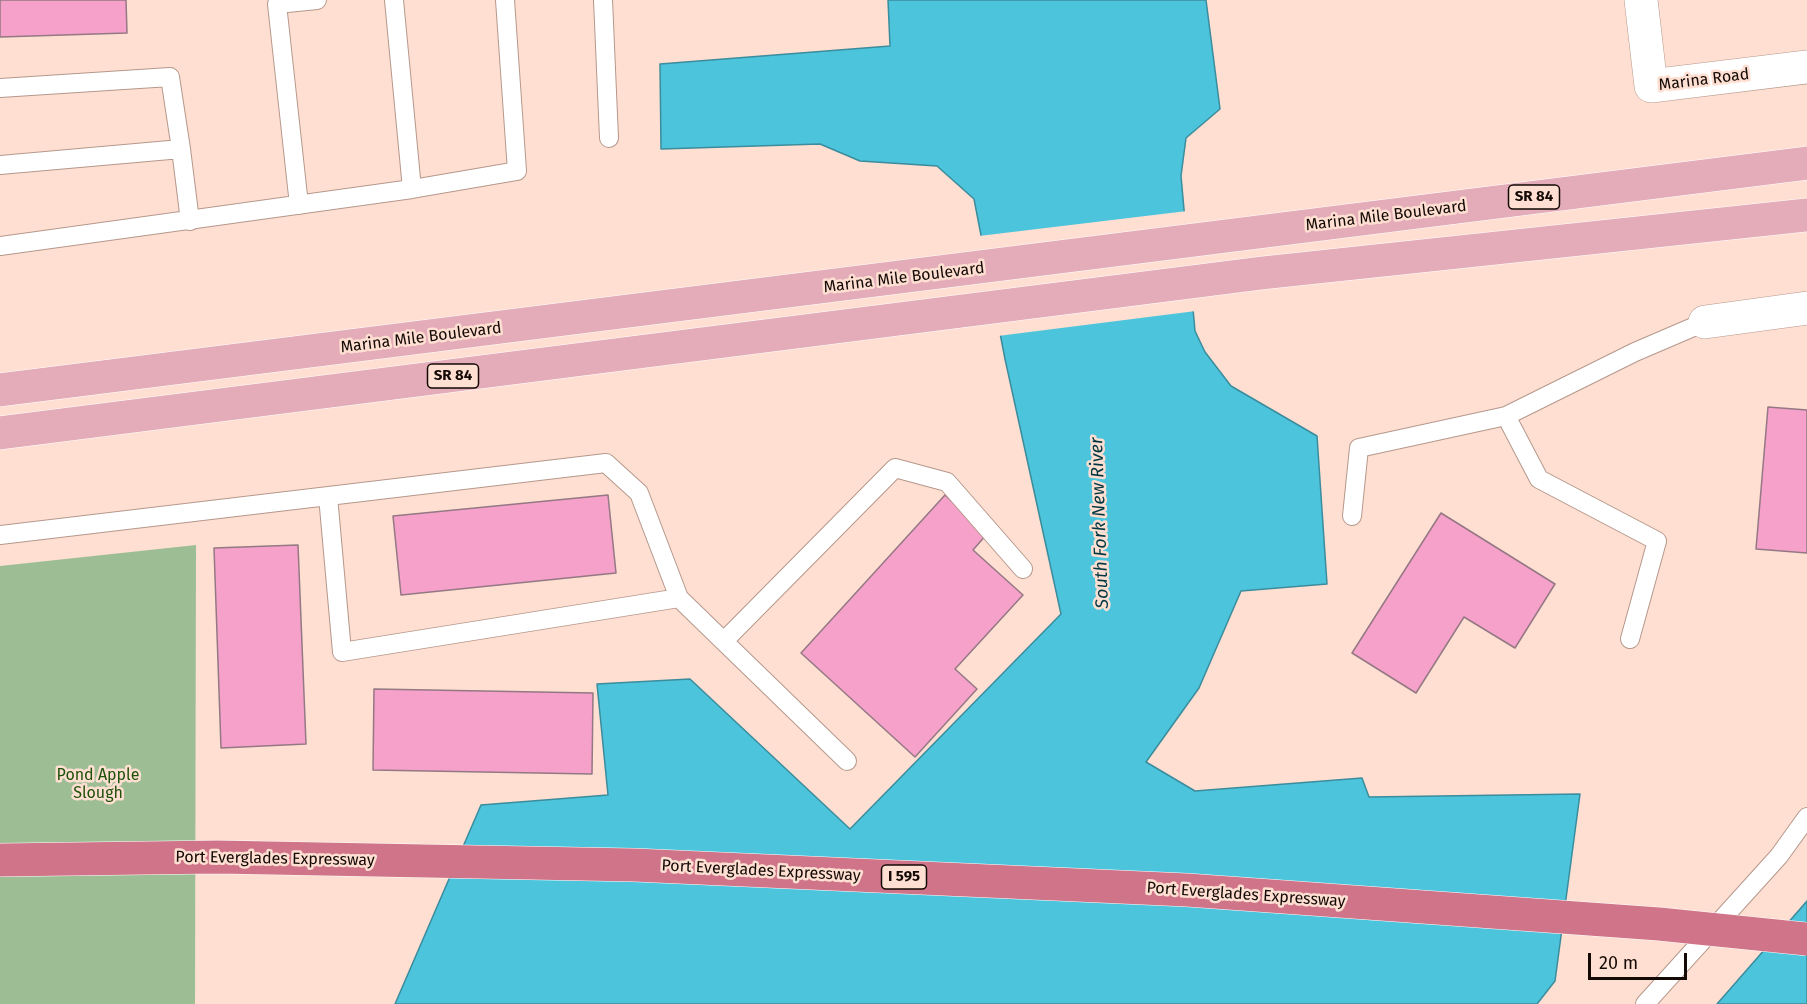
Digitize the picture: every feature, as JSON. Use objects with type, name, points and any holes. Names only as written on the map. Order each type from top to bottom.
[{"type":"highway","name":"Port Everglades Expressway","points":[[0,860],[218,857],[634,865],[1187,890],[1659,924],[1807,939]]},
{"type":"main road","name":"Marina Mile Boulevard","points":[[0,390],[1807,163]]},
{"type":"main road","name":"SR 84","points":[[0,433],[1262,273],[1807,215]]},
{"type":"street","name":"Marina Road","points":[[1641,0],[1651,86],[1807,67]]},
{"type":"street","points":[[1705,322],[1807,308]]},
{"type":"lane","points":[[299,205],[278,4],[317,0]]},
{"type":"lane","points":[[394,0],[412,189]]},
{"type":"lane","points":[[0,246],[412,189],[517,171],[505,0]]},
{"type":"lane","points":[[603,0],[609,138]]},
{"type":"lane","points":[[0,88],[171,77],[190,221]]},
{"type":"lane","points":[[0,165],[181,149]]},
{"type":"lane","points":[[1352,516],[1359,448],[1506,416],[1635,352],[1705,322]]},
{"type":"lane","points":[[1506,416],[1539,479],[1657,542],[1630,639]]},
{"type":"lane","points":[[0,535],[606,463],[639,493],[679,598],[847,761]]},
{"type":"lane","points":[[723,641],[895,468],[947,482],[1023,569]]},
{"type":"lane","points":[[328,496],[342,652],[679,598]]},
{"type":"lane","points":[[1645,1004],[1779,856],[1807,817]]},
{"type":"green space","name":"Pond Apple Slough","points":[[196,545],[195,1004],[0,1004],[0,566]]},
{"type":"water","name":"South Fork New River","points":[[888,0],[1206,0],[1220,109],[1186,138],[1181,176],[1195,331],[1205,352],[1231,386],[1317,436],[1327,584],[1241,591],[1199,688],[1146,762],[1195,791],[1362,778],[1369,797],[1580,794],[1555,981],[1537,1004],[395,1004],[481,805],[608,795],[597,684],[690,679],[850,829],[1061,614],[1005,359],[974,199],[937,166],[860,161],[820,144],[661,149],[660,64],[890,46]]},
{"type":"water","points":[[1807,901],[1807,1004],[1717,1004]]},
{"type":"pier","points":[[1187,211],[1196,311],[998,336],[979,236]]},
{"type":"building","points":[[0,0],[126,0],[127,33],[0,37]]},
{"type":"building","points":[[1768,407],[1807,410],[1807,553],[1756,549]]},
{"type":"building","points":[[608,495],[616,573],[401,595],[393,516]]},
{"type":"building","points":[[945,495],[987,534],[973,550],[1023,595],[955,669],[977,689],[915,757],[801,653]]},
{"type":"building","points":[[1441,513],[1555,584],[1515,648],[1464,617],[1416,693],[1352,653]]},
{"type":"building","points":[[298,545],[306,744],[221,748],[214,548]]},
{"type":"building","points":[[374,689],[593,693],[592,774],[373,770]]}]
